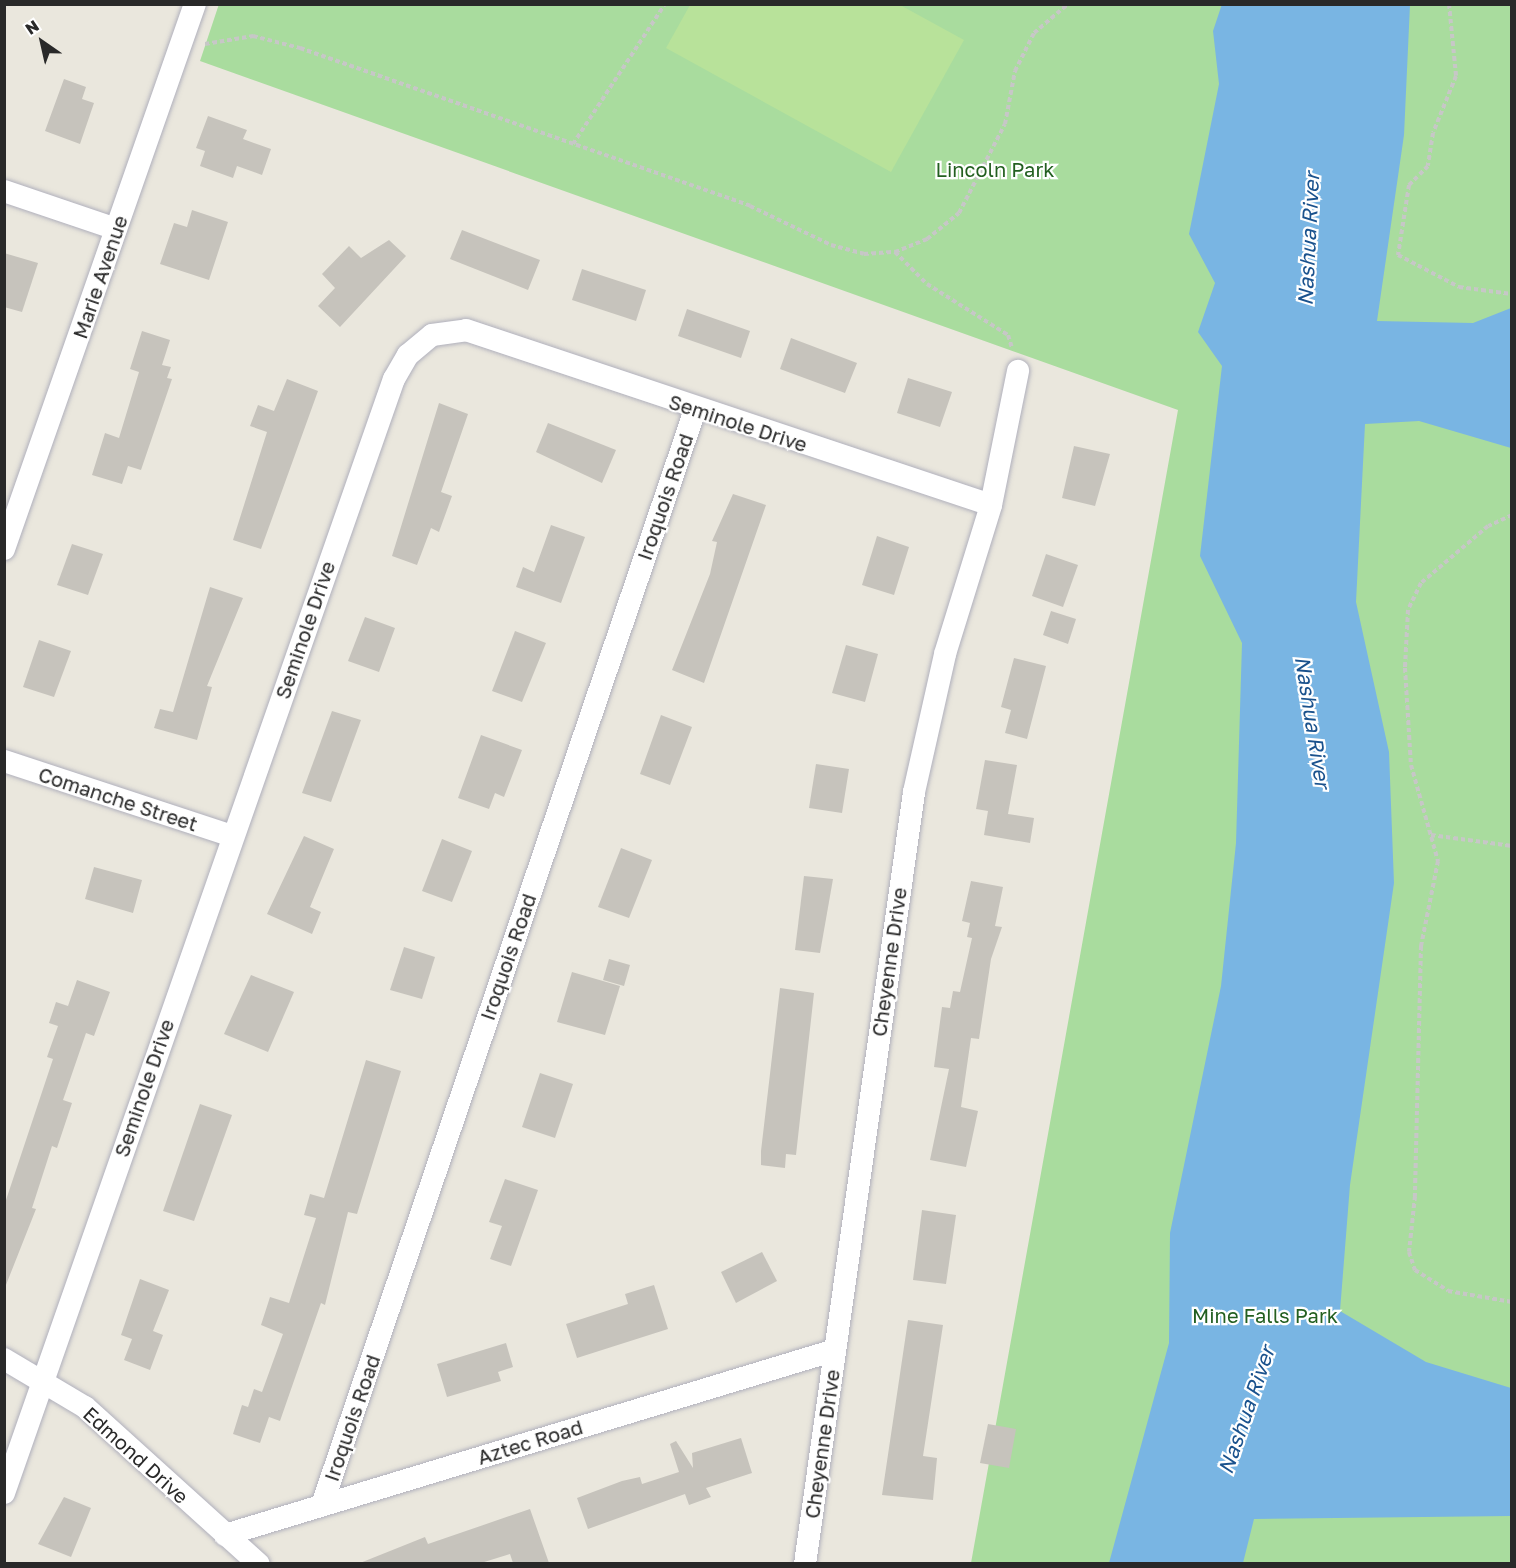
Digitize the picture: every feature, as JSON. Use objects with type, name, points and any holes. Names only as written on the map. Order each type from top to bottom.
[{"type":"street","name":"Marie Avenue","points":[[4,549],[195,4]]},
{"type":"street","points":[[4,191],[116,229]]},
{"type":"street","name":"Seminole Drive","points":[[4,1493],[232,836],[394,379],[408,355],[432,335],[466,330],[695,410],[992,505]]},
{"type":"street","name":"Cheyenne Drive","points":[[806,1563],[914,792],[945,654],[992,505],[1018,370]]},
{"type":"street","name":"Iroquois Road","points":[[322,1505],[695,410]]},
{"type":"street","name":"Comanche Street","points":[[4,761],[232,836]]},
{"type":"street","name":"Aztec Road","points":[[225,1535],[835,1350]]},
{"type":"street","name":"Edmond Drive","points":[[4,1359],[44,1380],[85,1407],[225,1535],[259,1563]]},
{"type":"path","points":[[573,144],[665,4]]},
{"type":"path","points":[[182,40],[211,45],[253,36],[291,46],[750,206],[831,246],[864,254],[895,252],[927,239],[959,213],[1005,124],[1015,71],[1034,33],[1068,4]]},
{"type":"path","points":[[1449,4],[1456,76],[1433,132],[1428,166],[1409,185],[1398,255],[1459,287],[1512,294]]},
{"type":"path","points":[[895,252],[927,284],[1008,335],[1018,370]]},
{"type":"path","points":[[1512,515],[1488,526],[1421,584],[1408,610],[1411,765],[1438,861],[1421,946],[1415,1196],[1409,1252],[1415,1270],[1448,1291],[1512,1302]]},
{"type":"path","points":[[1431,835],[1512,846]]},
{"type":"green space","name":"Mine Falls Park","points":[[219,4],[1511,5],[1511,1563],[971,1563],[1178,410],[200,61]]},
{"type":"green space","points":[[690,5],[900,5],[964,40],[891,172],[666,48]]},
{"type":"water","name":"Nashua River","points":[[1222,4],[1410,5],[1404,135],[1377,321],[1473,323],[1511,308],[1511,448],[1419,421],[1365,424],[1356,602],[1389,752],[1394,883],[1350,1185],[1340,1311],[1426,1362],[1511,1388],[1511,1516],[1254,1519],[1243,1563],[1109,1563],[1169,1343],[1170,1233],[1221,986],[1236,843],[1242,643],[1200,556],[1222,366],[1198,332],[1215,283],[1189,234],[1219,84],[1213,31]]},
{"type":"building","points":[[64,79],[86,87],[82,99],[94,103],[80,144],[45,131]]},
{"type":"building","points":[[208,116],[247,130],[243,139],[271,149],[262,175],[237,166],[233,178],[200,166],[205,151],[196,148]]},
{"type":"building","points":[[192,210],[228,222],[209,280],[160,264],[174,223],[187,227]]},
{"type":"building","points":[[462,230],[540,260],[528,290],[450,259]]},
{"type":"building","points":[[389,240],[406,256],[340,327],[318,306],[335,288],[322,274],[349,246],[361,258]]},
{"type":"building","points":[[4,253],[38,263],[22,312],[4,307]]},
{"type":"building","points":[[582,269],[646,290],[636,321],[572,300]]},
{"type":"building","points":[[687,309],[750,331],[741,358],[678,336]]},
{"type":"building","points":[[142,331],[170,340],[162,365],[171,367],[167,378],[172,379],[141,470],[128,466],[122,484],[92,475],[105,433],[119,438],[139,372],[130,369]]},
{"type":"building","points":[[791,338],[857,363],[845,393],[780,369]]},
{"type":"building","points":[[908,378],[952,392],[940,427],[897,413]]},
{"type":"building","points":[[287,379],[318,391],[261,549],[233,540],[267,432],[250,426],[258,405],[274,411]]},
{"type":"building","points":[[439,403],[468,414],[441,492],[452,496],[439,532],[431,528],[417,565],[392,556]]},
{"type":"building","points":[[548,423],[616,450],[602,483],[536,452]]},
{"type":"building","points":[[1074,446],[1110,454],[1095,506],[1062,498]]},
{"type":"building","points":[[733,494],[766,505],[704,683],[672,670],[710,574],[717,542],[712,541]]},
{"type":"building","points":[[551,525],[585,537],[561,603],[516,587],[523,567],[534,572]]},
{"type":"building","points":[[877,536],[909,547],[894,595],[862,585]]},
{"type":"building","points":[[72,544],[103,554],[88,595],[57,585]]},
{"type":"building","points":[[1046,554],[1078,565],[1063,607],[1032,596]]},
{"type":"building","points":[[210,587],[243,598],[207,686],[212,687],[197,740],[154,728],[160,709],[173,712]]},
{"type":"building","points":[[1051,611],[1076,619],[1068,644],[1043,635]]},
{"type":"building","points":[[365,617],[395,628],[379,672],[348,661]]},
{"type":"building","points":[[515,631],[546,643],[522,702],[492,691]]},
{"type":"building","points":[[39,640],[71,651],[54,697],[23,687]]},
{"type":"building","points":[[846,645],[878,654],[865,702],[832,693]]},
{"type":"building","points":[[1014,658],[1046,666],[1027,739],[1005,733],[1011,710],[1001,707]]},
{"type":"building","points":[[332,711],[361,720],[331,802],[302,793]]},
{"type":"building","points":[[661,715],[692,727],[670,785],[640,774]]},
{"type":"building","points":[[481,735],[522,750],[504,797],[495,793],[489,809],[458,798]]},
{"type":"building","points":[[985,760],[1017,765],[1008,814],[1034,818],[1030,843],[984,835],[988,811],[976,809]]},
{"type":"building","points":[[816,764],[849,769],[842,813],[809,808]]},
{"type":"building","points":[[304,836],[334,849],[310,907],[321,912],[312,934],[267,914]]},
{"type":"building","points":[[442,839],[472,851],[452,902],[422,891]]},
{"type":"building","points":[[621,848],[652,860],[629,918],[598,907]]},
{"type":"building","points":[[94,867],[142,880],[133,913],[85,899]]},
{"type":"building","points":[[804,876],[833,879],[820,953],[795,950]]},
{"type":"building","points":[[971,881],[1003,887],[995,926],[1002,927],[991,959],[979,1039],[971,1038],[961,1107],[978,1111],[966,1167],[930,1160],[949,1069],[934,1067],[942,1007],[950,1008],[953,991],[960,992],[972,938],[967,937],[970,923],[962,921]]},
{"type":"building","points":[[404,947],[435,957],[422,999],[390,990]]},
{"type":"building","points":[[609,959],[630,965],[624,986],[603,980]]},
{"type":"building","points":[[572,972],[620,986],[605,1035],[557,1022]]},
{"type":"building","points":[[251,975],[294,992],[268,1052],[224,1034]]},
{"type":"building","points":[[77,980],[110,992],[94,1036],[86,1033],[63,1100],[72,1103],[57,1148],[52,1146],[32,1208],[36,1209],[4,1290],[4,1206],[53,1059],[47,1057],[58,1026],[49,1023],[56,1002],[68,1006]]},
{"type":"building","points":[[780,988],[814,993],[796,1155],[786,1154],[785,1168],[761,1165]]},
{"type":"building","points":[[366,1060],[401,1071],[357,1214],[348,1212],[325,1305],[321,1303],[280,1421],[269,1417],[260,1443],[233,1434],[242,1405],[248,1407],[254,1389],[262,1392],[283,1334],[261,1325],[270,1297],[289,1303],[316,1218],[304,1215],[310,1194],[324,1198]]},
{"type":"building","points":[[540,1073],[573,1084],[555,1138],[522,1127]]},
{"type":"building","points":[[200,1104],[232,1115],[194,1221],[163,1211]]},
{"type":"building","points":[[505,1179],[538,1190],[511,1266],[490,1259],[502,1226],[489,1222]]},
{"type":"building","points":[[922,1210],[956,1215],[946,1284],[913,1280]]},
{"type":"building","points":[[762,1252],[777,1281],[736,1303],[721,1272]]},
{"type":"building","points":[[140,1279],[169,1290],[153,1331],[163,1335],[150,1370],[124,1360],[132,1339],[121,1335]]},
{"type":"building","points":[[654,1285],[668,1329],[577,1358],[566,1324],[628,1304],[625,1294]]},
{"type":"building","points":[[908,1320],[943,1325],[923,1456],[937,1458],[933,1500],[882,1495]]},
{"type":"building","points":[[506,1343],[513,1367],[498,1372],[501,1381],[447,1397],[437,1364]]},
{"type":"building","points":[[988,1424],[1016,1429],[1009,1468],[980,1463]]},
{"type":"building","points":[[741,1438],[752,1473],[706,1488],[711,1497],[689,1505],[685,1494],[588,1529],[577,1498],[622,1481],[640,1477],[642,1484],[679,1472],[670,1444],[676,1441],[693,1468],[692,1453]]},
{"type":"building","points":[[64,1497],[91,1508],[71,1557],[38,1544]]},
{"type":"building","points":[[530,1509],[549,1563],[513,1563],[510,1554],[481,1563],[360,1563],[425,1537],[428,1544]]},
{"type":"park label","name":"Lincoln Park","points":[[995,169]]}]
